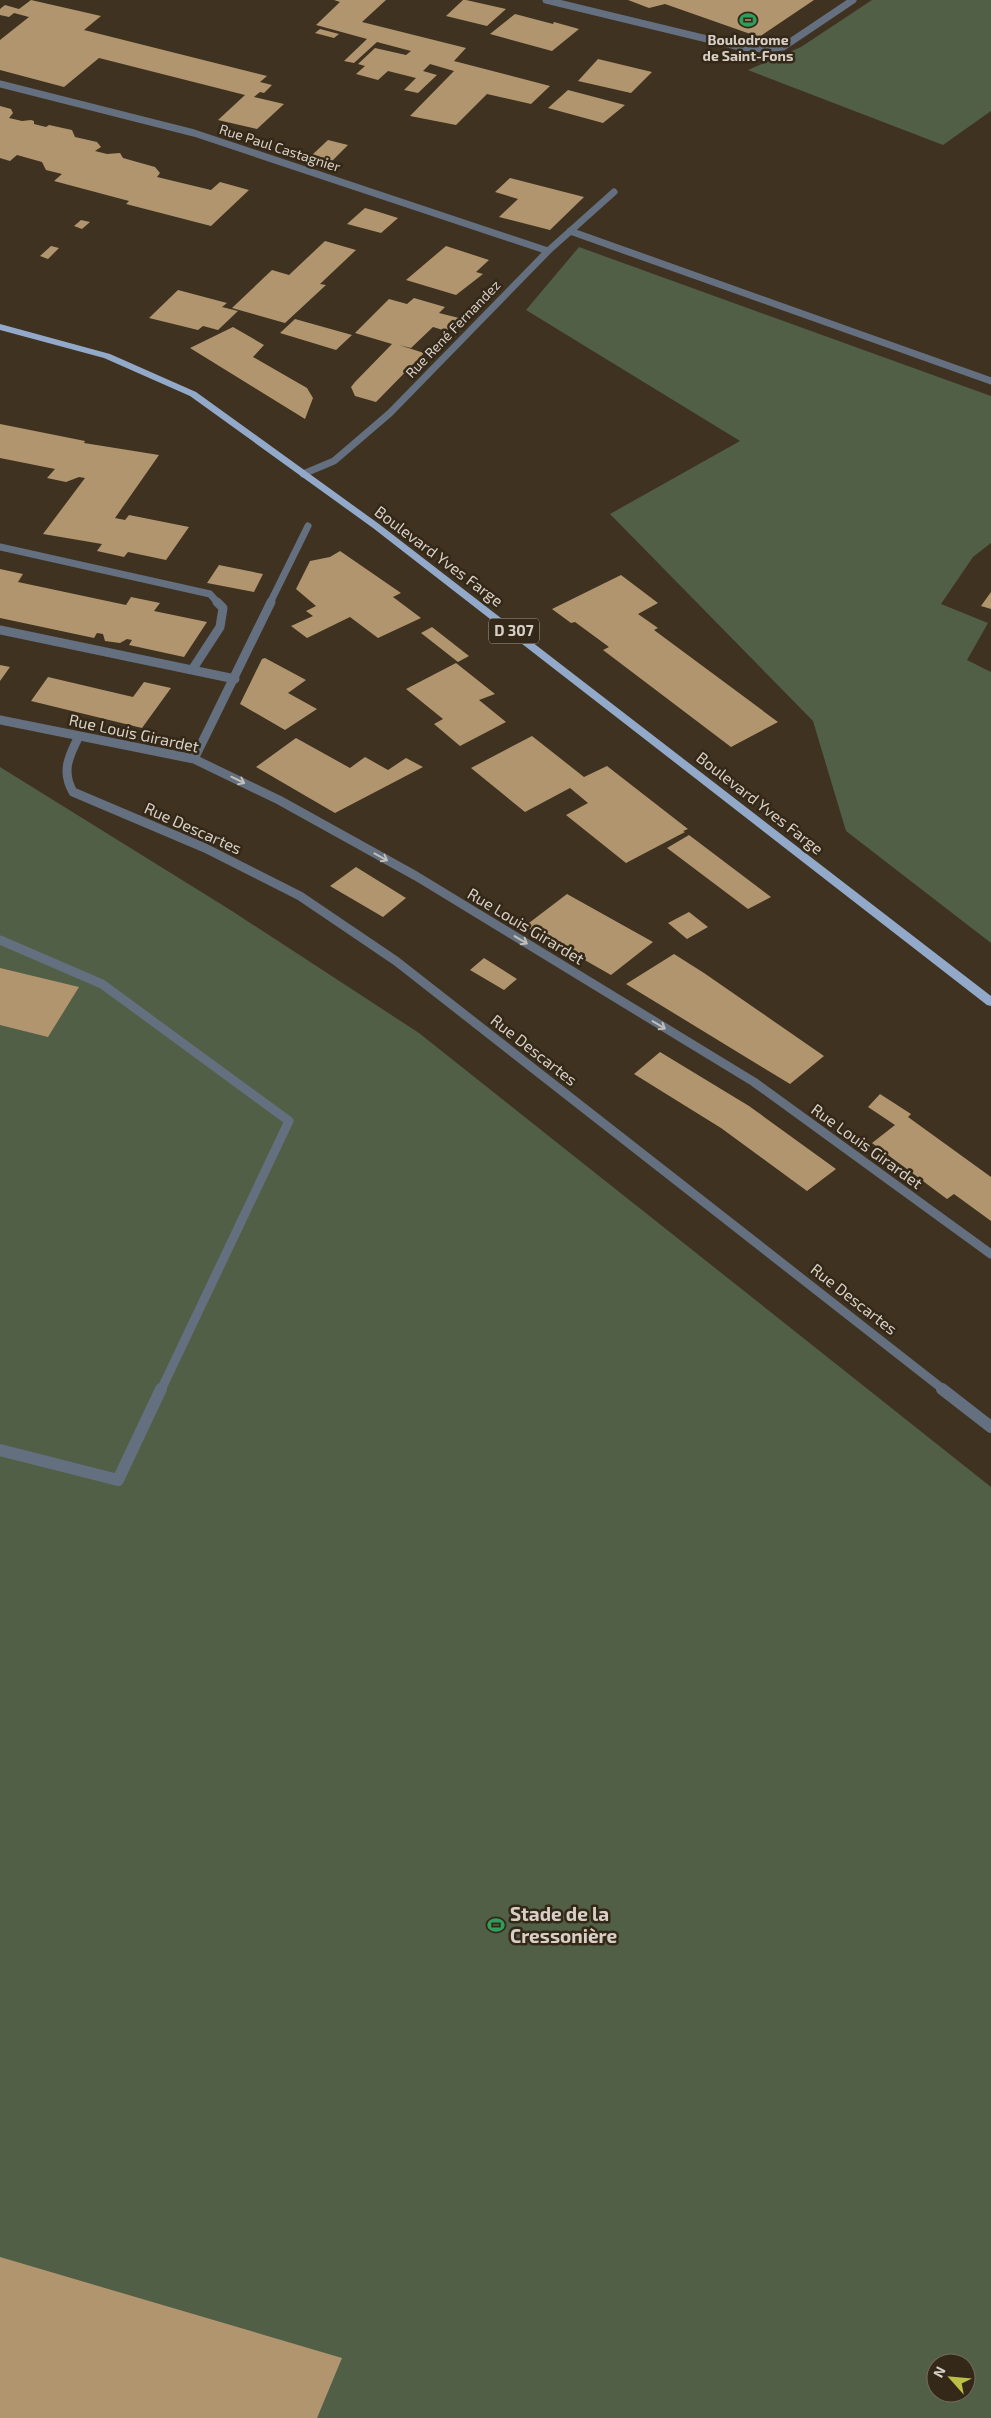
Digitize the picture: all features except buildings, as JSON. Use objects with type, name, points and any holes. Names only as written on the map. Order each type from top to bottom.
[{"type":"main road","name":"Boulevard Yves Farge","points":[[0,327],[107,356],[193,394],[376,526],[991,1002]]},
{"type":"street","points":[[546,0],[740,47],[764,49],[783,47],[853,0]]},
{"type":"street","name":"Rue Paul Castagnier","points":[[0,84],[194,133],[548,250]]},
{"type":"street","name":"Rue René Fernandez","points":[[303,474],[334,461],[390,413],[548,250],[614,192]]},
{"type":"street","points":[[570,231],[991,381]]},
{"type":"street","points":[[194,759],[235,679],[308,526]]},
{"type":"street","points":[[0,547],[210,594],[223,608],[220,626],[192,670]]},
{"type":"street","points":[[0,630],[235,679]]},
{"type":"street","name":"Rue Louis Girardet","points":[[0,720],[194,759],[279,800],[416,876],[754,1082],[991,1254]]},
{"type":"street","name":"Rue Descartes","points":[[79,736],[66,763],[65,781],[73,792],[205,848],[300,896],[396,961],[991,1427]]},
{"type":"street","points":[[0,940],[102,984],[290,1121],[118,1480],[0,1450]]},
{"type":"green space","points":[[872,0],[991,0],[991,111],[943,145],[748,70],[801,47]]},
{"type":"green space","points":[[579,247],[991,396],[991,543],[973,557],[941,604],[988,623],[967,660],[991,672],[991,943],[846,831],[813,721],[610,514],[740,441],[526,310]]},
{"type":"green space","name":"Stade de la Cressonière","points":[[0,767],[232,911],[419,1033],[991,1487],[991,2418],[0,2418]]},
{"type":"place","name":"Boulodrome de Saint-Fons","points":[[748,20]]},
{"type":"place","name":"Stade de la Cressonière","points":[[496,1925]]}]
